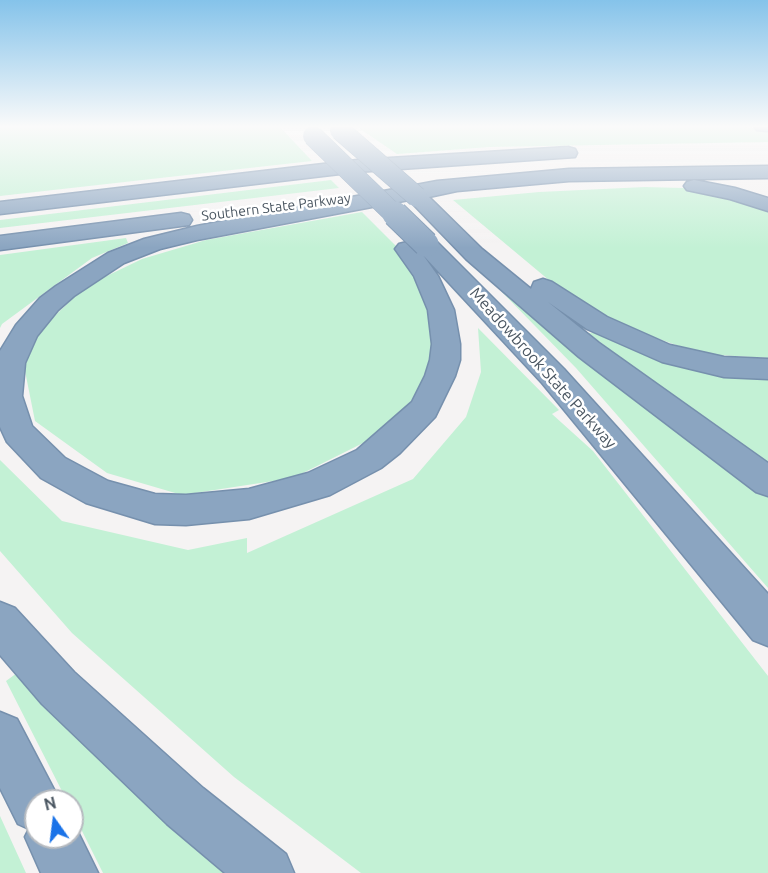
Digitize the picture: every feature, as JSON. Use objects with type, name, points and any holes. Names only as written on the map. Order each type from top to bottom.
[{"type":"highway","points":[[346,167],[371,190],[417,246],[426,276],[441,310],[446,344],[445,360],[440,376],[424,409],[388,444],[352,468],[317,484],[249,504],[186,510],[155,509],[99,493],[53,468],[34,452],[19,433],[7,396],[10,363],[16,347],[26,331],[50,304],[65,291],[116,258],[152,244],[197,233],[458,184]]},
{"type":"highway","name":"Southern State Parkway","points":[[0,208],[349,167]]},
{"type":"highway","name":"Meadowbrook State Parkway","points":[[382,167],[455,234],[589,350],[768,482]]},
{"type":"highway","name":"Southern State Parkway","points":[[0,243],[458,184],[609,174],[768,172]]},
{"type":"highway","points":[[609,174],[715,190],[768,205]]},
{"type":"highway","points":[[417,197],[555,296],[620,336],[684,359],[724,367],[768,369]]},
{"type":"highway","name":"Meadowbrook State Parkway","points":[[417,246],[553,376],[768,625]]},
{"type":"highway","points":[[0,623],[58,688],[115,742],[185,806],[267,873]]},
{"type":"highway","points":[[0,736],[27,789]]},
{"type":"highway","points":[[58,849],[70,873]]},
{"type":"green space","points":[[0,167],[261,167],[0,196]]},
{"type":"green space","points":[[331,180],[339,188],[0,228],[0,220]]},
{"type":"green space","points":[[645,187],[683,188],[756,205],[768,210],[768,358],[702,354],[619,325],[568,296],[453,200],[539,192]]},
{"type":"green space","points":[[362,212],[404,254],[439,319],[435,369],[389,430],[293,478],[182,495],[107,473],[35,421],[24,366],[42,328],[86,286],[142,259],[206,240]]},
{"type":"green space","points":[[126,238],[128,243],[92,258],[2,324],[0,328],[0,255]]},
{"type":"green space","points":[[500,290],[768,497],[768,588],[576,368]]},
{"type":"green space","points":[[478,328],[559,410],[552,414],[593,451],[768,676],[768,873],[361,873],[234,777],[72,633],[0,551],[0,460],[62,521],[188,550],[247,538],[247,553],[413,479],[466,417],[481,372]]},
{"type":"green space","points":[[603,332],[676,366],[768,379],[768,462],[676,399],[588,333]]},
{"type":"green space","points":[[21,670],[258,873],[103,873],[84,835],[84,789],[61,789],[6,681]]},
{"type":"green space","points":[[0,816],[26,873],[0,873]]}]
